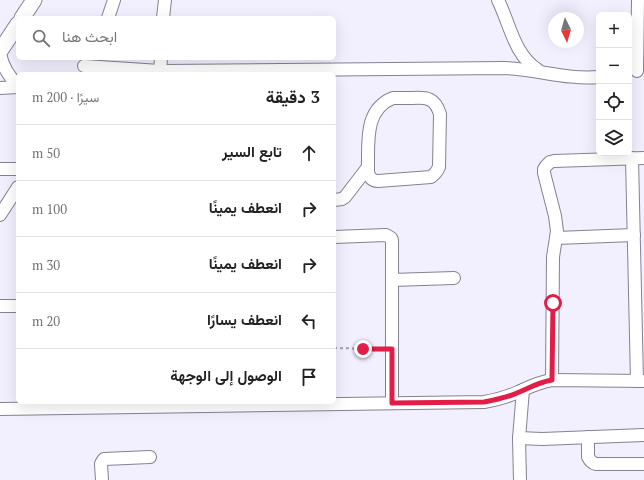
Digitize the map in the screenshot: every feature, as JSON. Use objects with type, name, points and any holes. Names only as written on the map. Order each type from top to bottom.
[{"type":"main road","points":[[23,16],[34,0]]},
{"type":"main road","points":[[0,52],[16,27]]},
{"type":"street","points":[[109,16],[114,0]]},
{"type":"street","points":[[163,16],[165,0]]},
{"type":"street","points":[[498,0],[523,57],[531,66],[540,72]]},
{"type":"street","points":[[637,71],[638,0]]},
{"type":"street","points":[[0,52],[6,72],[16,84]]},
{"type":"street","points":[[160,60],[160,71]]},
{"type":"street","points":[[85,66],[160,71],[504,68],[522,69],[572,77],[596,77]]},
{"type":"street","points":[[0,88],[16,86]]},
{"type":"street","points":[[336,200],[346,198],[368,167],[368,131],[381,104],[386,100],[393,98],[423,98],[429,99],[434,103],[440,114],[438,167],[435,175],[427,178],[375,180],[369,176],[368,167]]},
{"type":"street","points":[[336,403],[484,402],[501,399],[538,383],[552,380],[641,381],[640,295],[634,235],[632,158]]},
{"type":"street","points":[[552,380],[553,257],[557,223],[544,169],[548,164],[554,161],[644,158]]},
{"type":"street","points":[[0,169],[16,169]]},
{"type":"street","points":[[0,215],[16,190]]},
{"type":"street","points":[[336,237],[384,234],[389,236],[392,240],[392,403]]},
{"type":"street","points":[[556,238],[634,235]]},
{"type":"street","points":[[392,280],[454,278]]},
{"type":"street","points":[[0,306],[16,306]]},
{"type":"street","points":[[520,480],[519,438],[523,390]]},
{"type":"street","points":[[0,409],[162,404]]},
{"type":"street","points":[[519,438],[542,439],[644,435]]},
{"type":"street","points":[[588,437],[588,457],[593,463],[644,464]]},
{"type":"street","points":[[102,480],[101,464],[104,459],[150,457]]},
{"type":"path","points":[[336,348],[392,349]]},
{"type":"route","points":[[363,349],[392,349],[392,403],[493,401],[510,396],[532,385],[552,380],[553,303]]}]
